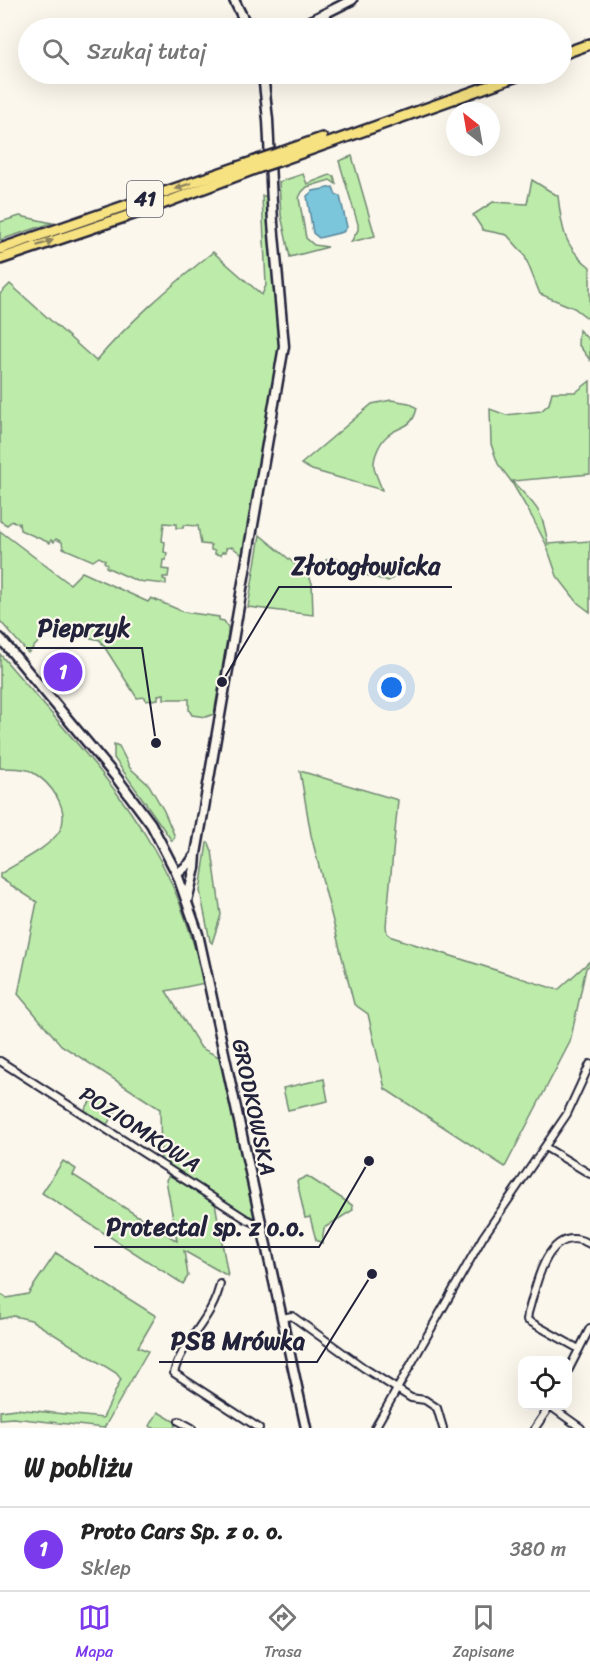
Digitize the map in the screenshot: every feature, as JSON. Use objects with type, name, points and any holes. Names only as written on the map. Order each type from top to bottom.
[{"type":"main road","points":[[234,0],[243,18]]},
{"type":"main road","points":[[316,18],[352,0]]},
{"type":"main road","points":[[572,50],[590,44]]},
{"type":"main road","points":[[572,56],[590,50]]},
{"type":"main road","points":[[187,901],[195,868],[284,346],[264,84]]},
{"type":"main road","name":"41","points":[[0,259],[151,208],[259,164],[478,84]]},
{"type":"main road","name":"41","points":[[283,155],[493,84]]},
{"type":"main road","name":"41","points":[[0,249],[259,164]]},
{"type":"main road","name":"GRODKOWSKA","points":[[0,638],[130,795],[151,824],[177,874],[198,933],[306,1428]]},
{"type":"main road","points":[[170,860],[183,862],[196,854]]},
{"type":"main road","points":[[177,874],[192,861],[196,854]]},
{"type":"main road","points":[[177,874],[185,874],[195,868]]},
{"type":"street","name":"POZIOMKOWA","points":[[0,1061],[246,1219],[261,1224]]},
{"type":"street","points":[[375,1428],[483,1237],[573,1103],[590,1064]]},
{"type":"street","points":[[545,1147],[590,1174]]},
{"type":"street","points":[[579,1349],[527,1320],[546,1260],[554,1246],[563,1239],[571,1238],[581,1239],[590,1244]]},
{"type":"street","points":[[220,1284],[211,1311],[179,1360],[174,1373],[259,1428]]},
{"type":"street","points":[[282,1318],[292,1316],[363,1368],[411,1398],[425,1400],[437,1408],[443,1428]]},
{"type":"street","points":[[572,1362],[590,1328]]},
{"type":"street","points":[[535,1428],[547,1410]]},
{"type":"street","points":[[556,1410],[581,1428]]},
{"type":"street","points":[[178,1421],[192,1428]]},
{"type":"green space","points":[[352,156],[375,236],[351,242],[358,230],[358,224],[339,161]]},
{"type":"green space","points":[[303,174],[307,184],[330,175],[334,176],[336,184],[330,180],[307,187],[299,198],[306,238],[314,245],[328,247],[290,257],[281,215],[279,182]]},
{"type":"green space","points":[[532,180],[558,196],[565,236],[574,252],[590,267],[590,320],[574,308],[540,294],[524,254],[507,235],[483,230],[473,215],[493,202],[527,204]]},
{"type":"green space","points":[[262,196],[267,196],[280,322],[279,353],[244,556],[232,547],[226,548],[226,552],[222,552],[221,555],[215,554],[215,551],[211,550],[211,545],[201,544],[198,526],[184,525],[183,528],[176,528],[176,524],[164,523],[162,541],[165,542],[164,552],[167,553],[162,569],[169,570],[168,577],[163,577],[166,584],[137,581],[106,567],[105,560],[99,557],[93,561],[63,548],[62,542],[56,539],[54,542],[51,540],[50,543],[20,530],[19,523],[12,521],[7,525],[0,521],[0,294],[10,284],[96,361],[123,331],[213,252],[262,295],[266,285]]},
{"type":"green space","points":[[20,216],[52,223],[0,240],[0,222]]},
{"type":"green space","points":[[579,330],[590,341],[590,360],[578,344]]},
{"type":"green space","points":[[590,381],[590,474],[512,481],[537,508],[548,544],[590,541],[590,612],[578,603],[557,576],[546,544],[532,517],[498,464],[491,444],[490,409],[506,415],[541,411],[549,404],[552,392],[576,392]]},
{"type":"green space","points":[[391,400],[409,403],[417,408],[412,420],[387,436],[378,450],[374,467],[382,490],[312,470],[301,464],[372,404]]},
{"type":"green space","points":[[0,531],[70,584],[82,572],[148,602],[151,598],[184,612],[219,617],[219,620],[224,621],[228,627],[228,634],[214,714],[206,717],[192,715],[189,710],[189,699],[164,699],[164,694],[158,695],[158,699],[146,701],[145,697],[137,698],[100,640],[51,629],[28,653],[0,621]]},
{"type":"green space","points":[[260,535],[308,575],[312,583],[313,615],[248,607]]},
{"type":"green space","points":[[332,558],[389,573],[393,578],[388,581],[328,565],[326,560]]},
{"type":"green space","points":[[0,654],[121,799],[139,824],[171,882],[190,932],[205,983],[166,991],[201,1048],[221,1058],[256,1217],[254,1220],[161,1162],[160,1109],[61,1045],[18,994],[37,902],[0,878],[0,874],[33,854],[56,836],[63,822],[63,813],[52,789],[32,772],[25,769],[0,768]]},
{"type":"green space","points":[[114,744],[119,746],[130,768],[149,785],[175,837],[172,841],[114,758]]},
{"type":"green space","points":[[300,771],[398,800],[386,926],[387,933],[392,937],[558,990],[590,961],[590,965],[586,968],[570,1042],[505,1167],[385,1089],[368,1014],[354,1004],[311,835]]},
{"type":"green space","points":[[207,843],[212,851],[221,915],[212,943],[200,891]]},
{"type":"green space","points":[[324,1079],[328,1101],[288,1110],[283,1088]]},
{"type":"green space","points":[[95,1094],[117,1109],[106,1126],[84,1111]]},
{"type":"green space","points":[[63,1161],[76,1169],[73,1175],[177,1241],[166,1180],[169,1175],[215,1203],[228,1276],[184,1251],[188,1276],[183,1284],[42,1193]]},
{"type":"green space","points":[[307,1176],[352,1205],[353,1210],[324,1228],[322,1243],[316,1240],[310,1217],[305,1218],[297,1181]]},
{"type":"green space","points":[[56,1253],[156,1316],[138,1347],[148,1351],[104,1428],[13,1418],[0,1419],[0,1411],[16,1409],[103,1418],[121,1379],[116,1373],[31,1320],[14,1316],[0,1319],[0,1294],[7,1298],[28,1294]]},
{"type":"green space","points":[[158,1412],[177,1423],[174,1428],[150,1426]]},
{"type":"water","points":[[333,187],[336,195],[340,196],[347,227],[343,232],[319,238],[313,233],[307,196],[313,191]]},
{"type":"place","name":"Proto Cars Sp. z o. o.","points":[[63,672]]},
{"type":"place","name":"Złotogłowicka","points":[[222,682]]},
{"type":"place","name":"Pieprzyk","points":[[156,743]]},
{"type":"place","name":"Protectal sp. z o.o.","points":[[369,1161]]},
{"type":"place","name":"PSB Mrówka","points":[[372,1274]]}]
